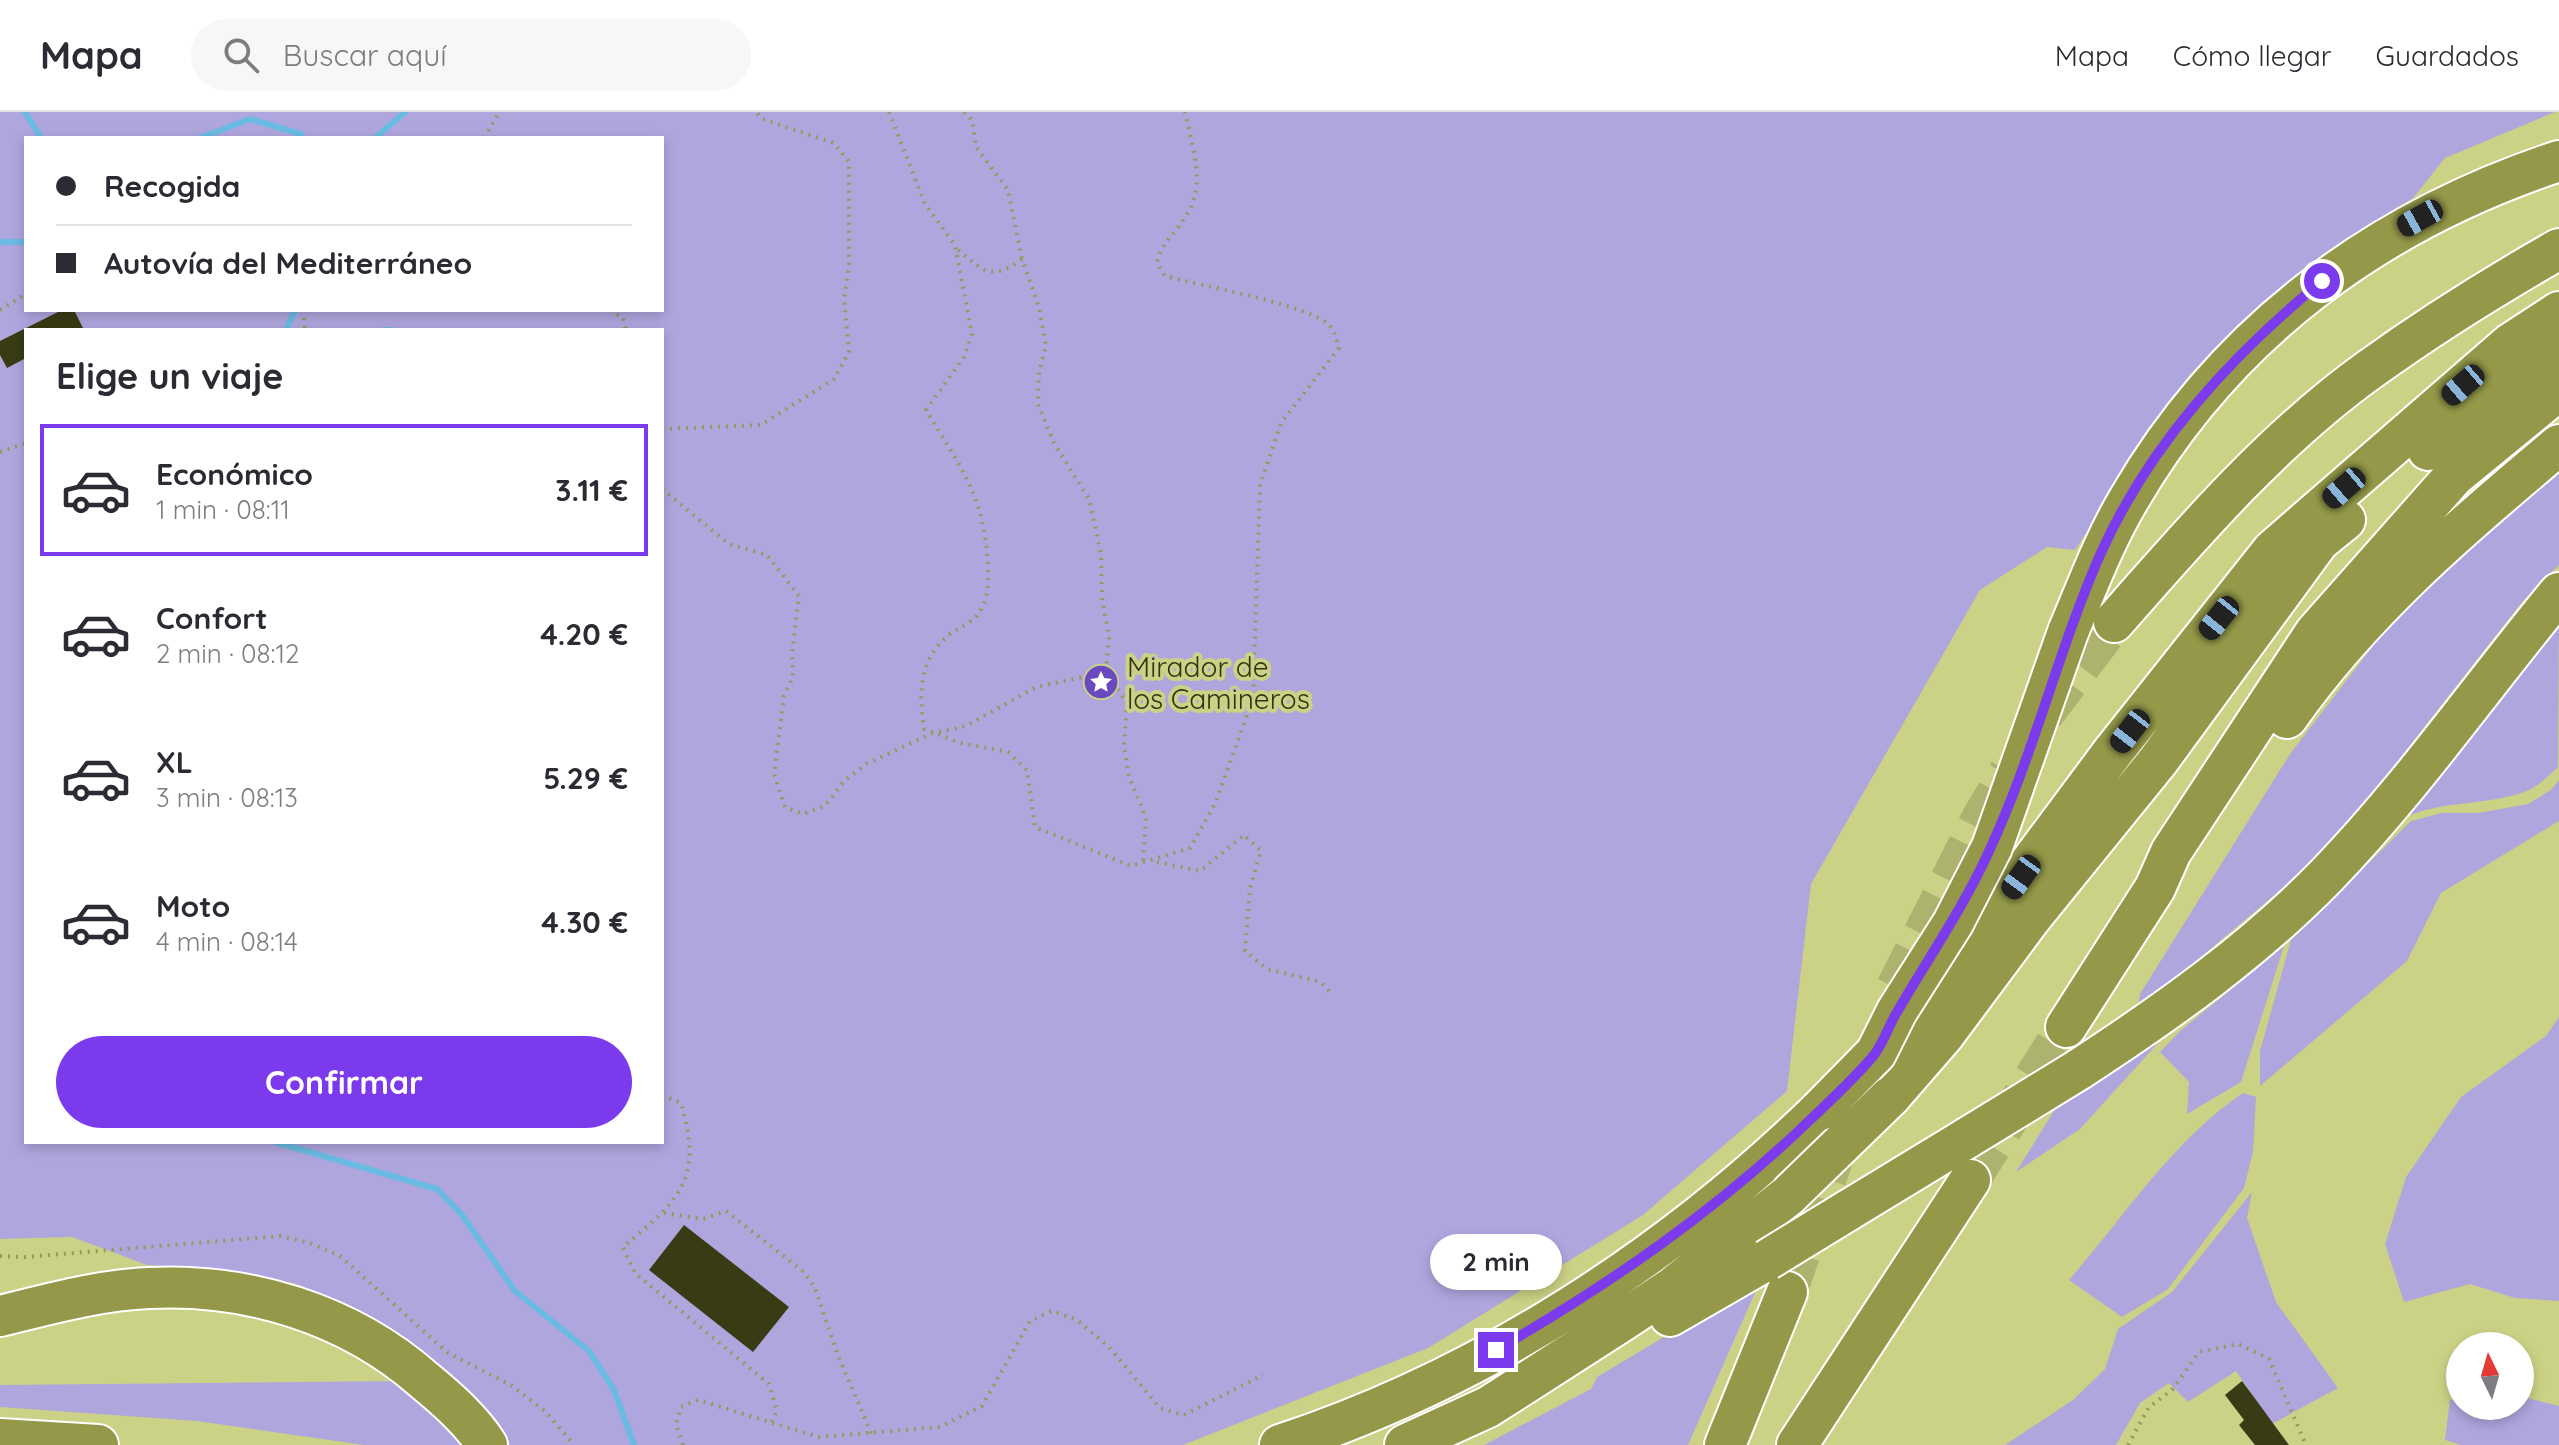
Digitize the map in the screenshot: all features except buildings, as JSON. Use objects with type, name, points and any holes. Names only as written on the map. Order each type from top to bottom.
[{"type":"highway","points":[[1876,1053],[1897,1011],[1953,923],[1992,847],[2068,632],[2101,552],[2162,447],[2226,368],[2274,320],[2322,281],[2427,214],[2507,178],[2559,161]]},
{"type":"highway","points":[[2114,622],[2196,527],[2290,437],[2367,371],[2503,281],[2559,249]]},
{"type":"highway","points":[[1280,1445],[1406,1395],[1496,1350],[1582,1300],[1715,1204],[1820,1110],[1926,1003],[2112,753],[2273,550],[2510,344],[2559,312]]},
{"type":"highway","points":[[1405,1445],[1488,1407],[1672,1288],[1789,1195],[1890,1097],[1943,1036],[2030,919],[2158,761],[2319,541],[2451,430],[2559,349]]},
{"type":"highway","points":[[2066,1027],[2155,888],[2171,852],[2315,633],[2454,476],[2559,390]]},
{"type":"highway","points":[[2155,888],[2187,859],[2296,704],[2364,625],[2454,534],[2559,445]]},
{"type":"highway","points":[[1488,1407],[1536,1393],[1777,1276],[1847,1211],[2168,1012],[2227,965],[2326,876],[2428,759],[2559,593]]},
{"type":"highway","points":[[1797,1445],[1970,1180]]},
{"type":"highway","points":[[1725,1445],[1777,1276]]},
{"type":"highway","points":[[0,1316],[98,1293],[149,1288],[199,1288],[254,1295],[312,1312],[381,1348],[450,1402],[487,1445]]},
{"type":"highway","points":[[0,1439],[98,1445]]},
{"type":"path","points":[[485,136],[499,112]]},
{"type":"path","points":[[664,429],[761,425],[834,379],[849,352],[844,299],[849,266],[849,162],[834,143],[762,119],[756,112]]},
{"type":"path","points":[[889,112],[925,204],[956,249],[984,271],[1003,272],[1022,259]]},
{"type":"path","points":[[964,112],[972,120],[976,147],[1008,190],[1022,259],[1039,307],[1046,346],[1039,372],[1038,404],[1054,443],[1089,499],[1101,554],[1102,597],[1109,638],[1106,672],[1127,704],[1126,762],[1146,818],[1143,863]]},
{"type":"path","points":[[956,249],[972,334],[964,357],[926,410],[975,490],[986,530],[989,595],[977,617],[948,635],[925,662],[919,697],[924,729],[961,743],[1008,752],[1027,770],[1035,827],[1131,866],[1155,861],[1190,848],[1216,802],[1253,698],[1260,485],[1281,423],[1339,348],[1334,330],[1324,321],[1276,304],[1165,276],[1157,263],[1160,247],[1188,215],[1199,180],[1185,112]]},
{"type":"path","points":[[0,310],[24,295]]},
{"type":"path","points":[[613,312],[623,318],[626,328]]},
{"type":"path","points":[[0,452],[24,444]]},
{"type":"path","points":[[664,491],[729,544],[767,555],[799,596],[792,654],[793,677],[784,696],[781,744],[774,774],[785,807],[803,814],[825,806],[844,781],[866,764],[933,733],[966,726],[1036,687],[1106,672]]},
{"type":"path","points":[[1155,861],[1200,871],[1244,835],[1261,851],[1250,888],[1245,951],[1267,969],[1321,982],[1331,993]]},
{"type":"path","points":[[664,1096],[681,1103],[691,1156],[678,1197],[664,1213],[623,1247],[635,1273],[769,1384],[777,1411],[770,1425]]},
{"type":"path","points":[[664,1213],[703,1219],[726,1211],[804,1272],[815,1288],[837,1353],[872,1435]]},
{"type":"path","points":[[683,1445],[676,1424],[681,1407],[698,1400],[770,1425],[819,1437],[940,1427],[982,1406],[1030,1321],[1052,1311],[1077,1320],[1109,1347],[1160,1408],[1184,1415],[1263,1375]]},
{"type":"path","points":[[2128,1445],[2149,1407],[2172,1390],[2199,1352],[2238,1344],[2269,1359],[2306,1445]]},
{"type":"shaded area","points":[[0,112],[2555,112],[2445,158],[2413,198],[2327,251],[2192,372],[2075,550],[2047,547],[1980,590],[1811,884],[1787,1091],[1643,1215],[1428,1348],[1183,1445],[503,1445],[439,1372],[368,1315],[297,1284],[219,1269],[147,1265],[72,1237],[0,1239]]},
{"type":"shaded area","points":[[2559,471],[2559,565],[2522,602],[2329,849],[2137,1011],[2140,994],[2290,754],[2379,638],[2491,526]]},
{"type":"shaded area","points":[[2559,608],[2558,767],[2533,788],[2513,795],[2432,808],[2402,819]]},
{"type":"shaded area","points":[[2559,780],[2559,821],[2441,893],[2407,961],[2260,1086],[2260,1051],[2291,940],[2411,821],[2442,813],[2478,813],[2528,804],[2551,790]]},
{"type":"shaded area","points":[[2284,946],[2241,1082],[2187,1114],[2189,1082],[2160,1052],[2180,1031]]},
{"type":"shaded area","points":[[2559,1017],[2559,1301],[2515,1298],[2470,1284],[2404,1302],[2385,1244],[2406,1177],[2461,1097],[2546,1036]]},
{"type":"shaded area","points":[[2177,1022],[2080,1129],[2016,1172],[2062,1098]]},
{"type":"shaded area","points":[[2243,1093],[2256,1097],[2253,1152],[2244,1188],[2168,1289],[2122,1317],[2069,1280],[2172,1156],[2194,1133]]},
{"type":"shaded area","points":[[2252,1192],[2247,1218],[2276,1302],[2338,1388],[2272,1424],[2236,1371],[2188,1402],[2169,1383],[2140,1403],[2116,1445],[2005,1445],[2073,1400],[2105,1369],[2118,1329],[2172,1292]]},
{"type":"shaded area","points":[[1761,1279],[1688,1445],[1484,1445],[1591,1389],[1597,1377]]},
{"type":"shaded area","points":[[398,1381],[430,1405],[465,1445],[364,1445],[197,1421],[0,1407],[0,1385]]},
{"type":"shaded area","points":[[2534,1400],[2559,1406],[2559,1445],[2461,1445],[2445,1440],[2448,1420],[2534,1420]]},
{"type":"waterway","points":[[25,112],[40,136]]},
{"type":"waterway","points":[[377,136],[405,112]]},
{"type":"waterway","points":[[205,136],[250,119],[302,136]]},
{"type":"waterway","points":[[0,242],[24,242]]},
{"type":"waterway","points":[[287,328],[294,312]]},
{"type":"waterway","points":[[282,1144],[437,1189],[462,1215],[515,1291],[589,1351],[614,1390],[634,1445]]},
{"type":"tunnel","points":[[2044,714],[2114,622]]},
{"type":"tunnel","points":[[1896,988],[1982,817],[2009,772]]},
{"type":"tunnel","points":[[1970,1180],[2066,1027]]},
{"type":"tunnel","points":[[1787,1292],[1839,1142]]},
{"type":"place","name":"Mirador de los Camineros","points":[[1101,682]]},
{"type":"route","points":[[1496,1350],[1600,1288],[1715,1204],[1790,1139],[1876,1053],[1897,1011],[1953,923],[1992,847],[2068,632],[2101,552],[2129,500],[2162,447],[2226,368],[2274,320],[2322,281]]}]
